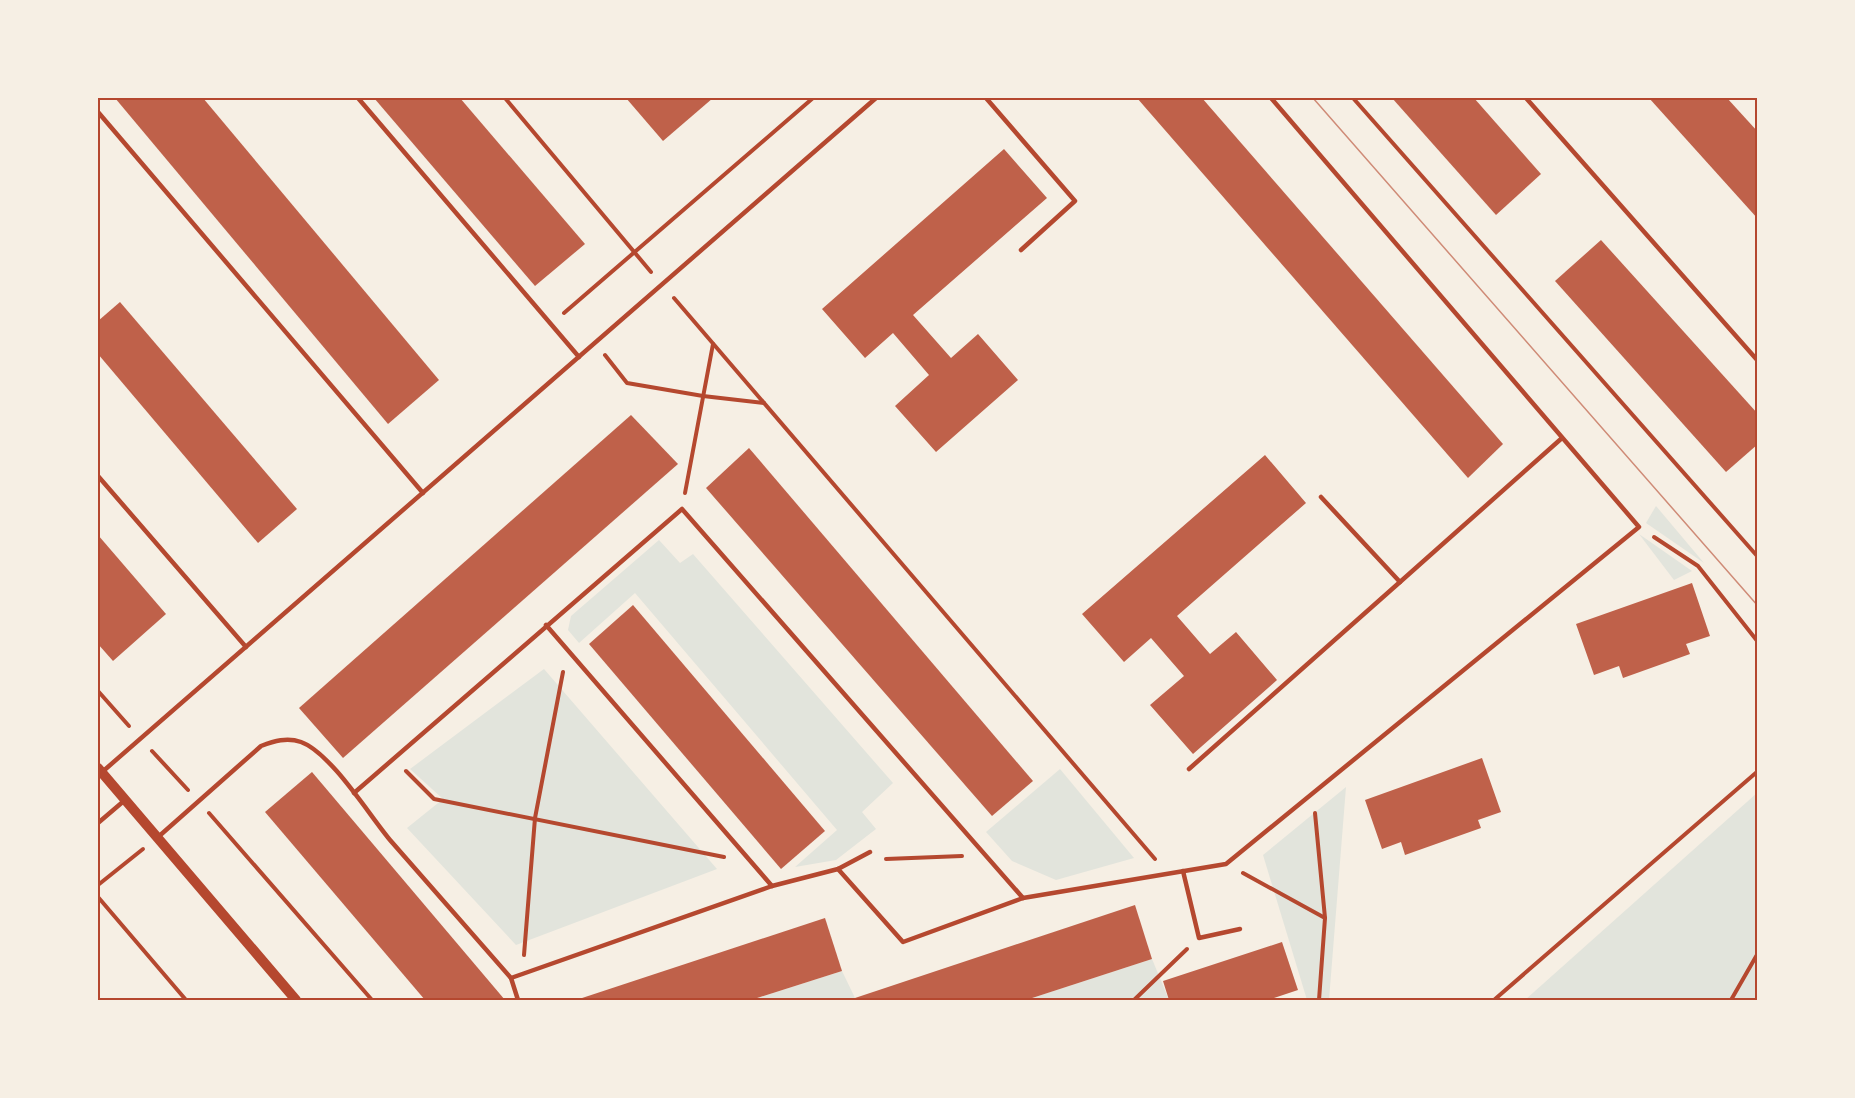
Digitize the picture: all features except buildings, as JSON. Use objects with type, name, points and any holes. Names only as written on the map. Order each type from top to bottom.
[{"type":"street","points":[[99,771],[296,1000]]},
{"type":"lane","points":[[358,98],[579,357]]},
{"type":"lane","points":[[99,771],[141,739],[876,98]]},
{"type":"lane","points":[[986,98],[1075,201],[1022,250]]},
{"type":"lane","points":[[838,869],[903,942],[1023,898],[1226,864],[1638,527],[1271,98]]},
{"type":"lane","points":[[1526,98],[1758,361]]},
{"type":"lane","points":[[98,112],[423,493]]},
{"type":"lane","points":[[1190,769],[1562,438]]},
{"type":"lane","points":[[98,476],[246,647]]},
{"type":"lane","points":[[1321,497],[1400,582]]},
{"type":"lane","points":[[354,793],[682,508],[1023,898]]},
{"type":"lane","points":[[546,625],[772,886]]},
{"type":"lane","points":[[158,838],[261,746],[278,740],[301,742],[319,753],[354,793],[388,838],[511,978],[518,1000]]},
{"type":"lane","points":[[98,823],[125,800]]},
{"type":"lane","points":[[511,978],[772,886],[838,869],[870,852]]},
{"type":"lane","points":[[1183,871],[1198,938],[1240,929]]},
{"type":"path","points":[[505,98],[1167,874]]},
{"type":"path","points":[[550,324],[813,98]]},
{"type":"path","points":[[1353,98],[1758,557]]},
{"type":"path","points":[[595,343],[627,383],[703,396],[764,403]]},
{"type":"path","points":[[682,508],[713,344]]},
{"type":"path","points":[[1638,527],[1698,566],[1758,642]]},
{"type":"path","points":[[523,974],[535,818],[567,649]]},
{"type":"path","points":[[98,691],[199,801],[372,1000]]},
{"type":"path","points":[[393,758],[434,799],[753,863]]},
{"type":"path","points":[[1494,1000],[1758,771]]},
{"type":"path","points":[[1313,793],[1325,918],[1319,1000]]},
{"type":"path","points":[[98,885],[158,838]]},
{"type":"path","points":[[855,861],[986,856]]},
{"type":"path","points":[[1226,864],[1325,918]]},
{"type":"path","points":[[98,897],[186,1000]]},
{"type":"path","points":[[1134,1000],[1198,938]]},
{"type":"path","points":[[1731,1000],[1758,953]]},
{"type":"shaded area","points":[[1656,506],[1704,563],[1646,523]]},
{"type":"shaded area","points":[[1639,534],[1692,571],[1674,580]]},
{"type":"shaded area","points":[[659,540],[680,563],[693,554],[893,783],[862,812],[876,829],[836,860],[795,867],[837,830],[635,593],[579,643],[568,630],[571,616]]},
{"type":"shaded area","points":[[544,669],[717,869],[516,945],[407,828],[443,799],[410,769]]},
{"type":"shaded area","points":[[1060,769],[1134,858],[1056,880],[1012,861],[986,832]]},
{"type":"shaded area","points":[[1346,787],[1329,1000],[1307,1000],[1263,855]]},
{"type":"shaded area","points":[[1757,793],[1757,1000],[1525,1000]]},
{"type":"shaded area","points":[[1152,959],[1169,1000],[1026,1000]]},
{"type":"shaded area","points":[[842,971],[856,1000],[751,1000]]},
{"type":"tram line","points":[[1313,98],[1758,606]]}]
